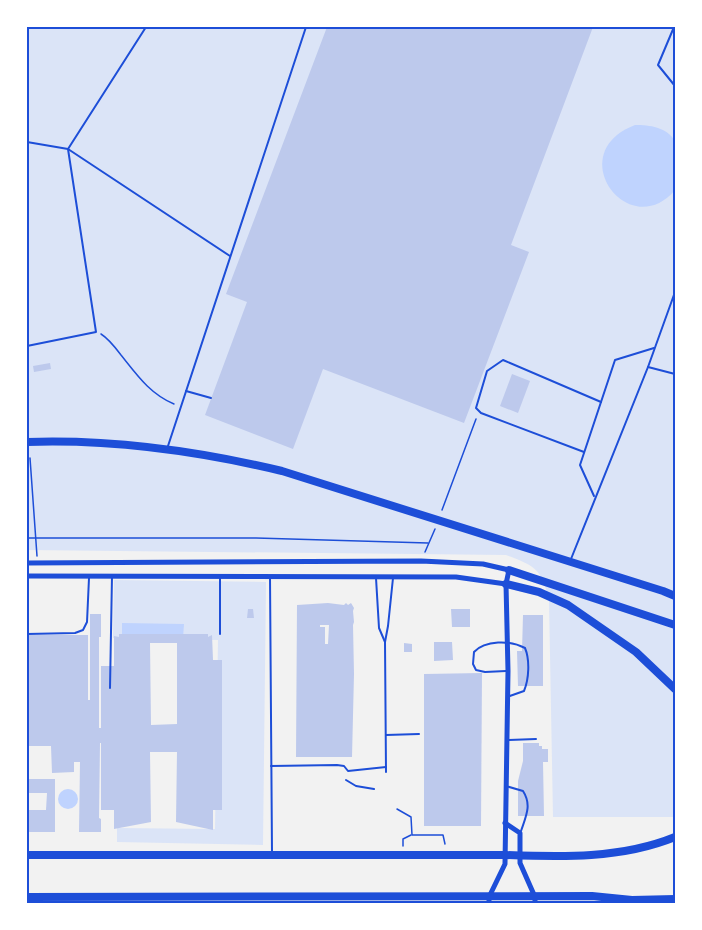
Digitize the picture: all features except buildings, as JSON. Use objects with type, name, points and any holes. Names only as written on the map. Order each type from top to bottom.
[{"type":"main road","points":[[27,442],[95,442],[168,449],[233,459],[282,471],[675,596]]},
{"type":"main road","points":[[509,570],[675,625]]},
{"type":"main road","points":[[506,584],[539,592],[568,605],[636,652],[675,688]]},
{"type":"main road","points":[[27,855],[445,855],[505,859],[520,855],[564,856],[626,852],[675,837]]},
{"type":"main road","points":[[27,897],[185,900],[535,900],[592,896],[632,900],[675,899]]},
{"type":"street","points":[[27,563],[420,561],[483,564],[509,570],[506,584],[508,671],[505,859],[489,900]]},
{"type":"street","points":[[27,576],[464,577],[506,584]]},
{"type":"street","points":[[505,823],[520,833],[520,863],[535,900]]},
{"type":"lane","points":[[27,346],[96,332],[68,149],[146,27]]},
{"type":"lane","points":[[168,449],[306,27]]},
{"type":"lane","points":[[674,27],[658,65],[675,86]]},
{"type":"lane","points":[[27,142],[68,149],[230,256]]},
{"type":"lane","points":[[570,562],[675,292]]},
{"type":"lane","points":[[595,498],[580,465],[615,360],[654,348]]},
{"type":"lane","points":[[584,452],[479,411],[476,408],[487,371],[503,360],[601,402]]},
{"type":"lane","points":[[648,366],[675,374]]},
{"type":"lane","points":[[186,391],[211,398]]},
{"type":"lane","points":[[27,634],[75,633],[83,630],[87,622],[89,575]]},
{"type":"lane","points":[[110,688],[112,576]]},
{"type":"lane","points":[[220,577],[220,634]]},
{"type":"lane","points":[[270,577],[272,855]]},
{"type":"lane","points":[[376,578],[379,628],[385,642]]},
{"type":"lane","points":[[386,772],[385,642],[393,578]]},
{"type":"lane","points":[[507,697],[524,691],[527,683],[525,648],[507,643],[485,644],[474,652],[473,664],[480,671],[508,671]]},
{"type":"lane","points":[[385,735],[419,734]]},
{"type":"lane","points":[[507,740],[536,740]]},
{"type":"lane","points":[[271,766],[337,765],[344,766],[348,771],[386,767]]},
{"type":"lane","points":[[346,780],[356,786],[374,789]]},
{"type":"lane","points":[[506,786],[523,791],[526,796],[528,811],[520,833]]},
{"type":"path","points":[[96,332],[105,336],[154,394],[181,407]]},
{"type":"path","points":[[420,561],[438,521],[479,411]]},
{"type":"path","points":[[30,458],[37,563]]},
{"type":"path","points":[[27,538],[256,538],[428,543]]},
{"type":"path","points":[[397,809],[411,816],[412,835]]},
{"type":"path","points":[[402,855],[403,840],[412,835],[443,836],[446,847],[445,855]]},
{"type":"shaded area","points":[[27,27],[675,27],[675,817],[553,817],[549,600],[540,575],[530,566],[516,559],[506,555],[27,550]]},
{"type":"shaded area","points":[[114,580],[266,582],[263,845],[117,842],[117,828],[215,829],[218,640],[113,638]]},
{"type":"water","points":[[635,125],[652,126],[662,130],[675,141],[675,190],[657,204],[639,207],[623,201],[610,188],[603,172],[604,155],[614,138]]},
{"type":"water","points":[[122,623],[184,624],[183,638],[122,638]]},
{"type":"water","points":[[68,789],[75,792],[78,799],[75,806],[68,809],[61,806],[58,799],[61,792]]}]
